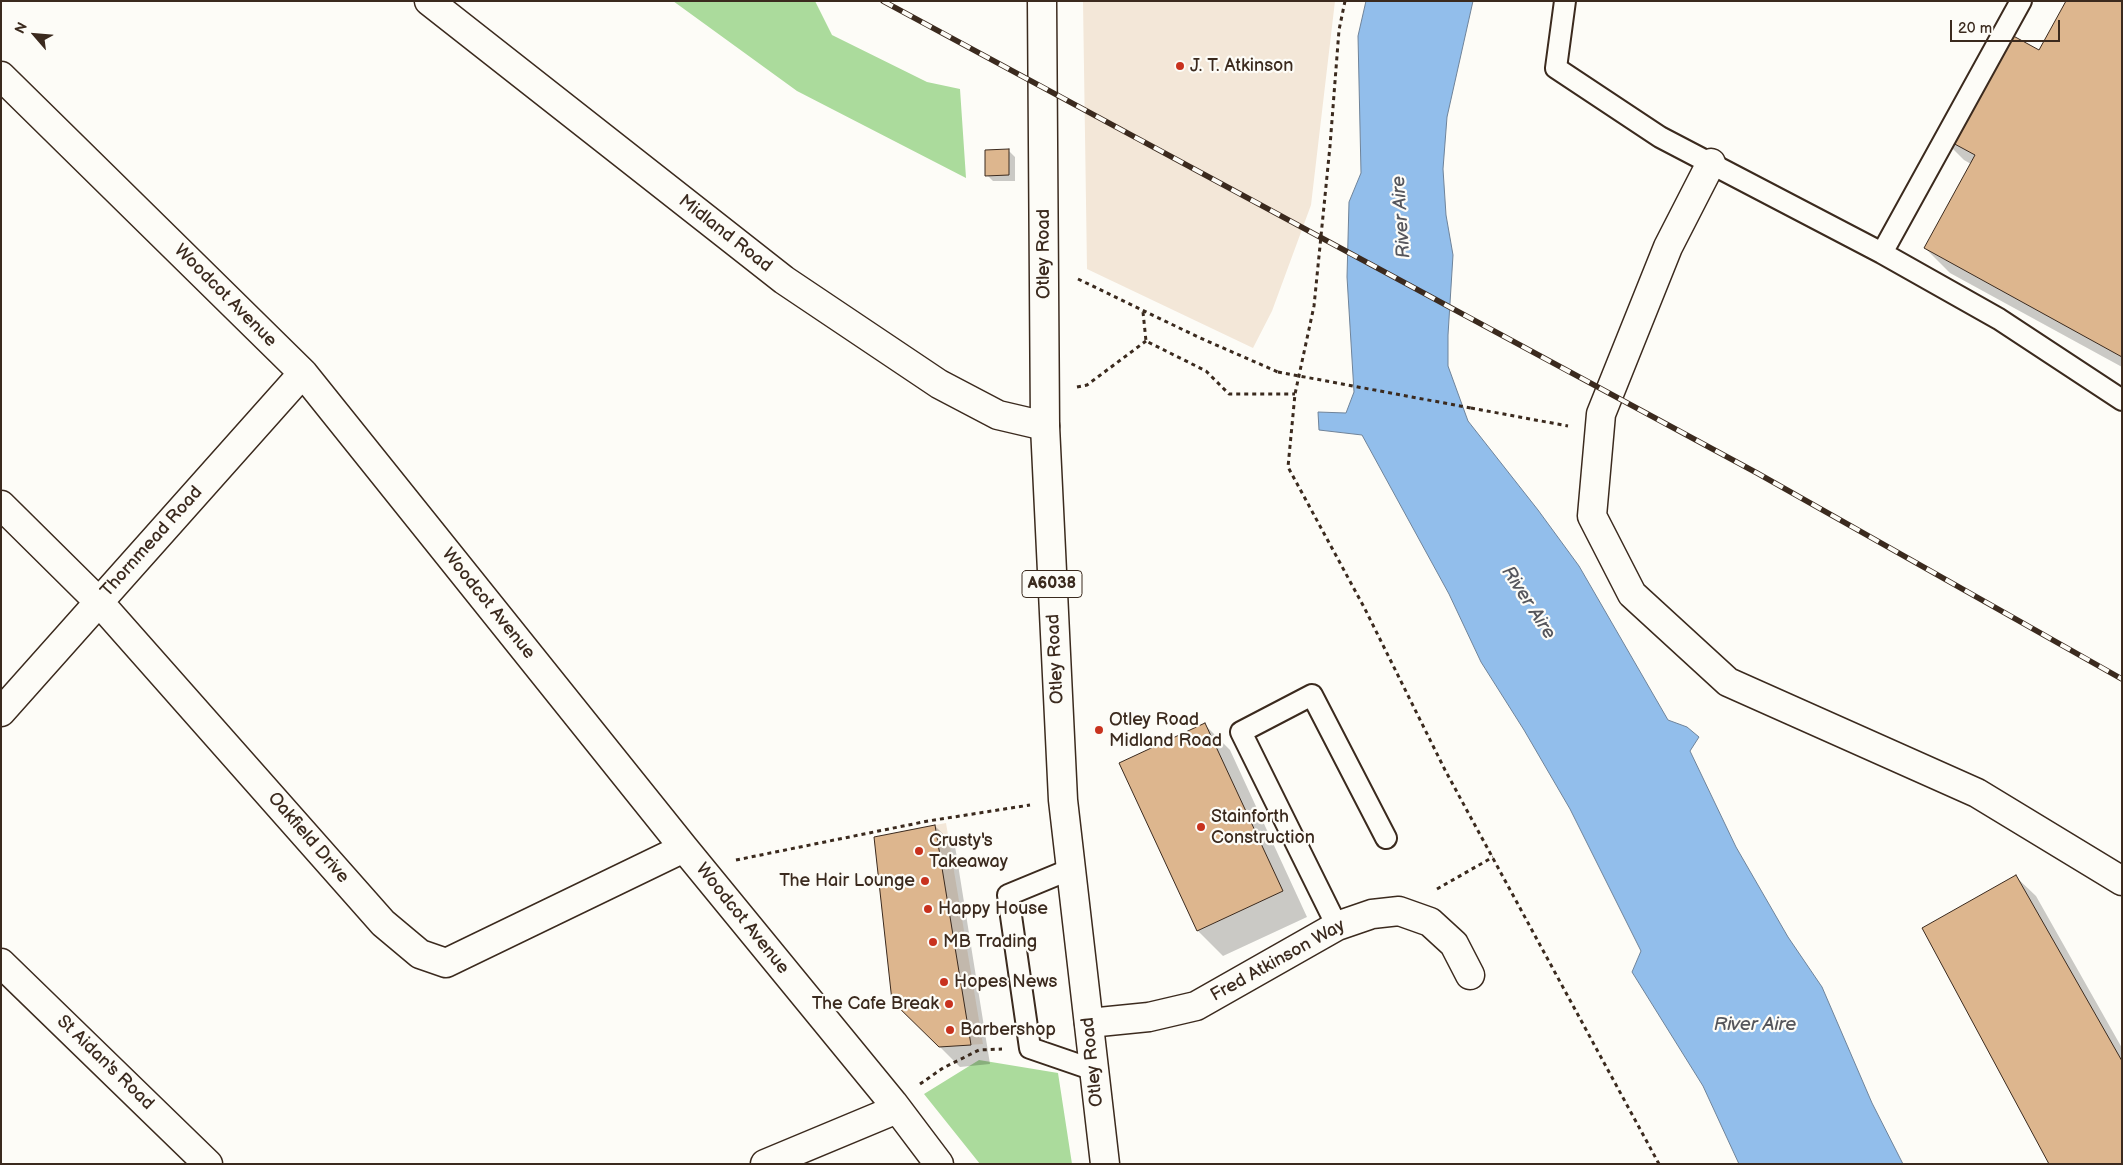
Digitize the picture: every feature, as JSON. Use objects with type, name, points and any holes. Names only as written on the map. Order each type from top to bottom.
[{"type":"street","name":"Midland Road","points":[[429,1],[784,280],[939,384],[998,415],[1045,426]]},
{"type":"street","name":"Otley Road","points":[[1042,1],[1045,426],[1063,800],[1105,1164]]},
{"type":"street","name":"Woodcot Avenue","points":[[1,76],[303,373],[684,848],[895,1106],[939,1164]]},
{"type":"street","points":[[1711,163],[1668,247],[1601,414],[1592,516],[1632,594],[1728,682],[1977,793],[2122,881]]},
{"type":"street","name":"Thornmead Road","points":[[1,712],[303,373]]},
{"type":"street","name":"Oakfield Drive","points":[[1,504],[99,602],[383,923],[420,954],[446,963],[684,848]]},
{"type":"street","name":"Fred Atkinson Way","points":[[1089,1023],[1149,1018],[1196,1006],[1337,926],[1372,914],[1399,911],[1430,922],[1454,944],[1470,975]]},
{"type":"street","name":"St Aidan's Road","points":[[1,963],[208,1164]]},
{"type":"street","points":[[765,1164],[895,1106]]},
{"type":"lane","points":[[1565,1],[1556,68],[1660,138],[1882,253],[1999,319],[2122,400]]},
{"type":"lane","points":[[1882,253],[2022,1]]},
{"type":"lane","points":[[1337,926],[1241,732],[1312,695],[1386,838]]},
{"type":"lane","points":[[1070,868],[1008,895],[1030,1048],[1094,1070]]},
{"type":"path","points":[[1345,1],[1339,30],[1330,146],[1314,306],[1295,394],[1288,467],[1365,609],[1446,770],[1659,1164]]},
{"type":"path","points":[[1044,262],[1143,311],[1278,372],[1599,432]]},
{"type":"path","points":[[1143,311],[1146,340]]},
{"type":"path","points":[[1146,340],[1206,371],[1229,394],[1295,394]]},
{"type":"path","points":[[1045,392],[1087,385],[1146,340]]},
{"type":"path","points":[[704,872],[737,860],[928,821],[1063,800]]},
{"type":"path","points":[[1399,911],[1493,857]]},
{"type":"path","points":[[895,1106],[943,1068],[980,1050],[1030,1048]]},
{"type":"shaded area","points":[[1083,1],[1335,1],[1311,205],[1272,311],[1253,348],[1087,269]]},
{"type":"shaded area","points":[[946,823],[983,1044],[939,1047],[892,1001],[874,837]]},
{"type":"green space","points":[[673,1],[815,1],[832,35],[927,82],[960,89],[966,178],[797,91]]},
{"type":"green space","points":[[979,1060],[1058,1073],[1072,1164],[980,1164],[924,1094]]},
{"type":"water","name":"River Aire","points":[[1366,1],[1473,1],[1447,117],[1443,169],[1446,215],[1453,255],[1448,366],[1468,421],[1579,566],[1668,720],[1687,727],[1699,737],[1690,751],[1736,847],[1788,937],[1822,987],[1872,1103],[1903,1164],[1739,1164],[1703,1086],[1632,972],[1641,951],[1570,809],[1524,730],[1481,662],[1449,594],[1362,435],[1319,430],[1318,412],[1346,413],[1354,392],[1347,277],[1349,202],[1361,173],[1358,36]]},
{"type":"building","points":[[2066,1],[2122,1],[2122,357],[1924,248],[1975,155],[1938,135],[1997,27],[2039,50]]},
{"type":"building","points":[[1009,149],[1009,175],[985,176],[985,150]]},
{"type":"building","name":"Stainforth Construction","points":[[1205,723],[1283,891],[1197,931],[1119,763]]},
{"type":"building","points":[[935,825],[971,1045],[939,1047],[892,1001],[874,837]]},
{"type":"building","points":[[2016,875],[2122,1061],[2122,1164],[2049,1164],[1922,928]]},
{"type":"railway","points":[[883,1],[1757,473],[2122,679]]},
{"type":"place","name":"J. T. Atkinson","points":[[1180,66]]},
{"type":"place","name":"Otley Road Midland Road","points":[[1099,730]]},
{"type":"place","name":"Stainforth Construction","points":[[1201,827]]},
{"type":"place","name":"Crusty's Takeaway","points":[[919,851]]},
{"type":"place","name":"The Hair Lounge","points":[[925,881]]},
{"type":"place","name":"Happy House","points":[[928,909]]},
{"type":"place","name":"MB Trading","points":[[933,942]]},
{"type":"place","name":"Hopes News","points":[[944,982]]},
{"type":"place","name":"The Cafe Break","points":[[949,1004]]},
{"type":"place","name":"Barbershop","points":[[950,1030]]}]
